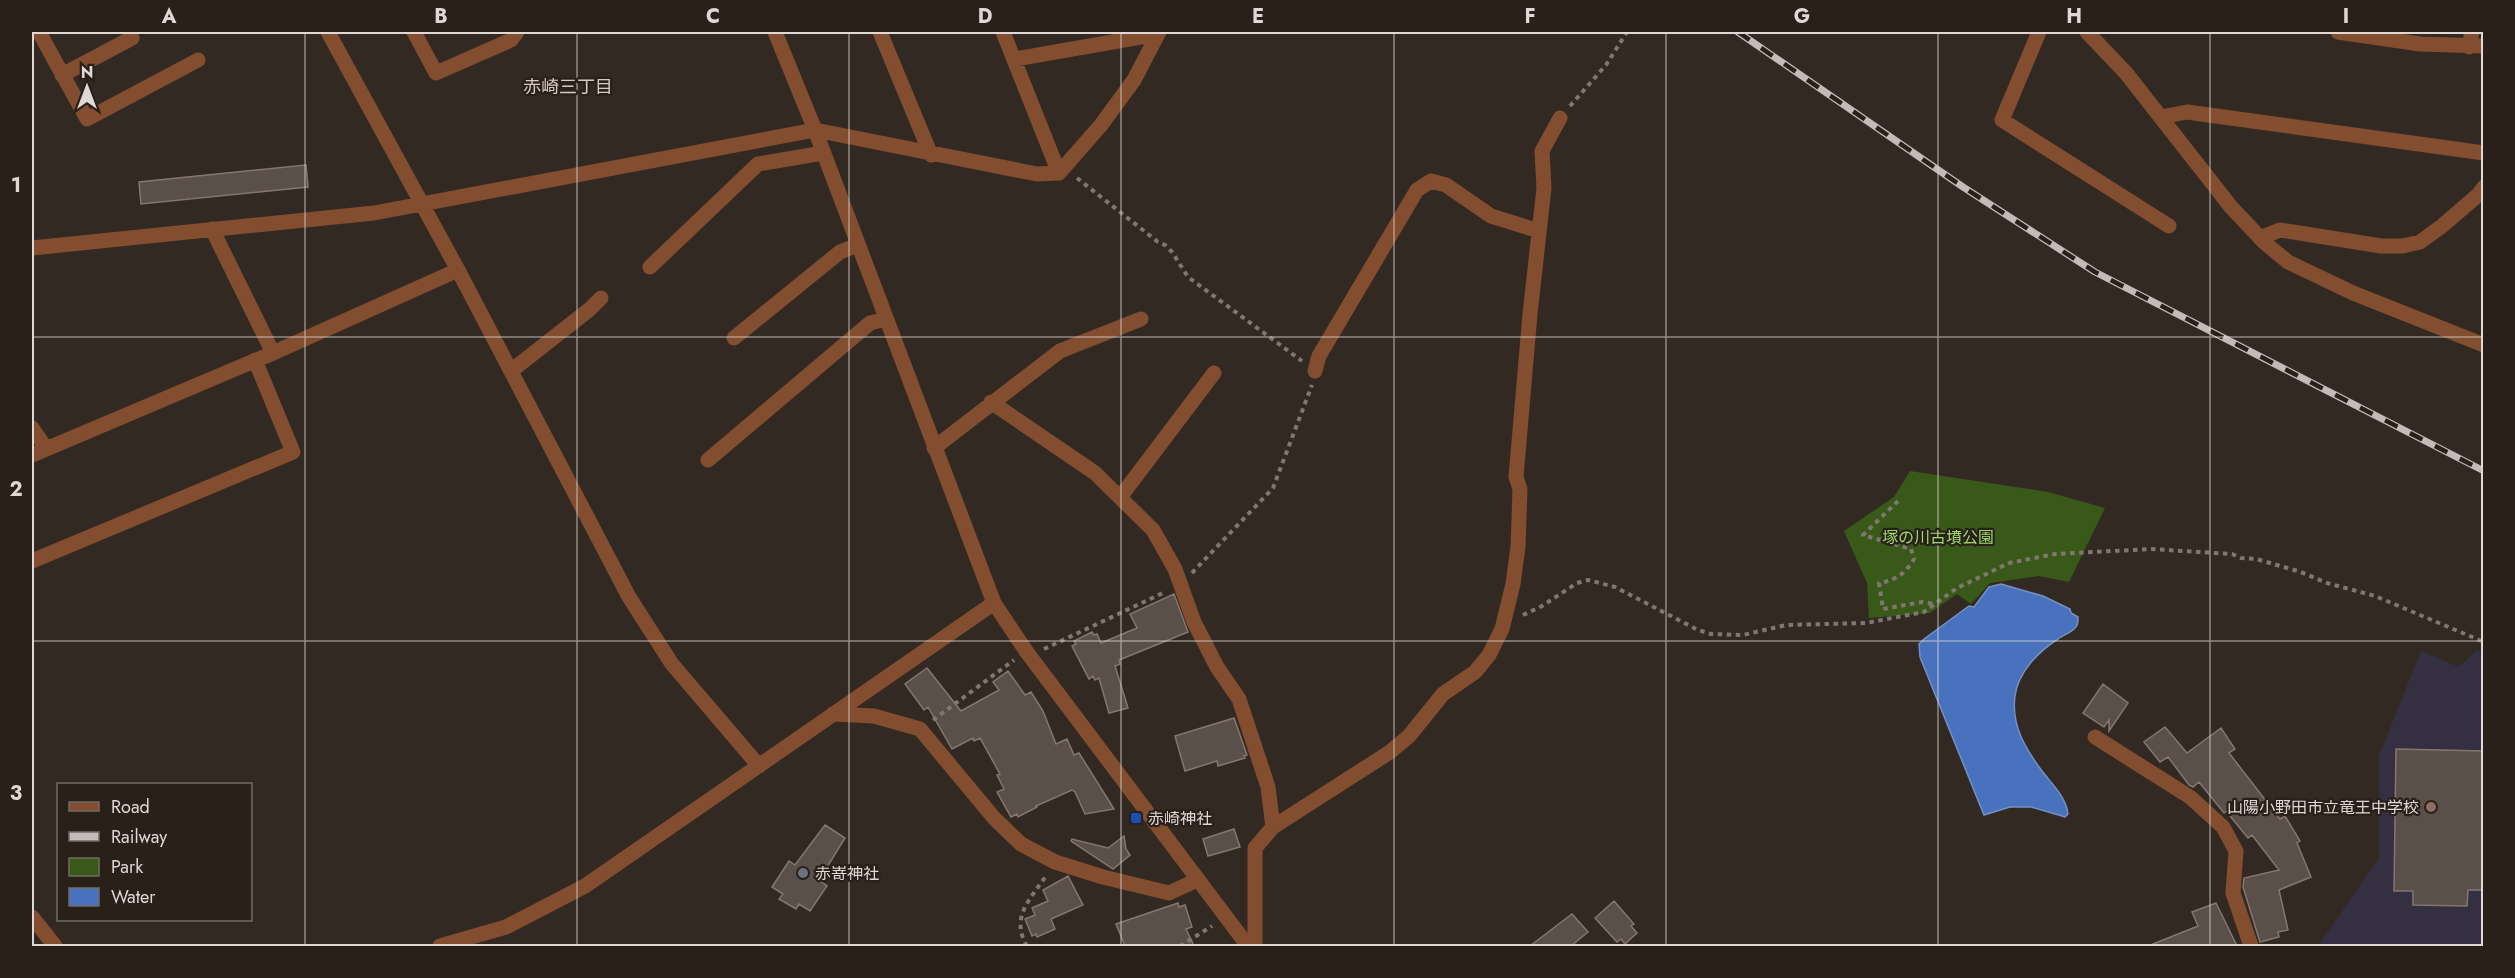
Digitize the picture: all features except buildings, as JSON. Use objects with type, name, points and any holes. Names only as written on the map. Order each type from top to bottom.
[{"type":"street","points":[[39,32],[87,119],[198,60]]},
{"type":"street","points":[[328,32],[458,270],[629,597],[652,636],[672,663],[759,766]]},
{"type":"street","points":[[414,32],[436,73],[511,34]]},
{"type":"street","points":[[775,32],[994,603],[1029,654],[1248,946]]},
{"type":"street","points":[[880,32],[931,155]]},
{"type":"street","points":[[1003,32],[1059,173]]},
{"type":"street","points":[[2039,32],[2002,120],[2169,226]]},
{"type":"street","points":[[2338,32],[2420,44],[2476,47],[2472,32]]},
{"type":"street","points":[[1015,59],[1159,33]]},
{"type":"street","points":[[32,248],[374,213],[814,130],[931,155],[1037,174],[1059,173],[1101,125],[1134,80],[1159,33]]},
{"type":"street","points":[[2094,33],[2231,207],[2260,238],[2288,262],[2314,275],[2484,345]]},
{"type":"street","points":[[62,75],[132,38]]},
{"type":"street","points":[[2161,117],[2187,112],[2484,153]]},
{"type":"street","points":[[1256,946],[1255,848],[1273,827],[1396,747],[1409,736],[1443,694],[1475,672],[1489,655],[1503,625],[1513,584],[1518,547],[1520,489],[1516,477],[1544,188],[1542,151],[1560,118]]},
{"type":"street","points":[[650,267],[758,164],[823,153]]},
{"type":"street","points":[[1315,371],[1319,356],[1417,190],[1431,182],[1446,185],[1491,216],[1539,231]]},
{"type":"street","points":[[2260,238],[2280,230],[2380,246],[2403,246],[2420,242],[2482,194]]},
{"type":"street","points":[[212,229],[273,353]]},
{"type":"street","points":[[734,338],[840,252],[858,245]]},
{"type":"street","points":[[32,455],[273,353],[458,270]]},
{"type":"street","points":[[511,371],[601,298]]},
{"type":"street","points":[[708,460],[870,323],[885,319]]},
{"type":"street","points":[[934,448],[1060,351],[1141,319]]},
{"type":"street","points":[[32,561],[292,452],[255,360]]},
{"type":"street","points":[[1121,496],[1214,373]]},
{"type":"street","points":[[991,402],[1078,461],[1121,496],[1153,530],[1175,569],[1194,622],[1217,667],[1239,699],[1268,787],[1273,827]]},
{"type":"street","points":[[32,428],[46,448]]},
{"type":"street","points":[[440,946],[506,927],[585,886],[994,603]]},
{"type":"street","points":[[833,714],[874,716],[920,729],[994,818],[1021,844],[1055,862],[1103,877],[1169,893],[1197,880]]},
{"type":"street","points":[[2095,737],[2190,797],[2223,827],[2236,851],[2233,893],[2251,946]]},
{"type":"street","points":[[32,917],[55,946]]},
{"type":"path","points":[[1560,118],[1606,65],[1627,32]]},
{"type":"path","points":[[920,729],[1029,654],[1181,584],[1273,488],[1293,429],[1313,383],[1315,371],[1188,277],[1166,245],[1158,242],[1093,189],[1072,175],[1059,173]]},
{"type":"path","points":[[1898,501],[1863,535],[1911,549],[1914,559],[1908,570],[1895,580],[1879,584],[1883,609],[1922,602],[1935,604]]},
{"type":"path","points":[[1503,625],[1542,606],[1577,583],[1588,580],[1615,587],[1698,630],[1724,635],[1743,635],[1786,625],[1866,623],[1924,612],[1957,588],[2009,562],[2055,554],[2101,553],[2117,550],[2191,551],[2232,554],[2301,572],[2327,583],[2375,596],[2484,642]]},
{"type":"path","points":[[1027,946],[1019,931],[1020,919],[1055,862]]},
{"type":"path","points":[[1180,946],[1225,918]]},
{"type":"shaded area","name":"山陽小野田市立竜王中学校","points":[[2421,651],[2459,667],[2476,651],[2483,652],[2483,946],[2318,946],[2379,858],[2379,756]]},
{"type":"green space","name":"塚の川古墳公園","points":[[1910,471],[2048,492],[2105,508],[2069,582],[2039,576],[1990,583],[1971,604],[1957,594],[1930,613],[1869,618],[1867,583],[1844,531],[1894,497]]},
{"type":"water","points":[[2001,584],[2043,596],[2070,609],[2071,613],[2078,617],[2077,624],[2071,632],[2051,644],[2030,663],[2017,687],[2014,707],[2017,726],[2025,745],[2062,796],[2068,814],[2065,817],[2031,807],[2010,807],[1984,815],[1920,657],[1919,644],[1924,639],[1969,606],[1974,607],[1989,587]]},
{"type":"railway","points":[[1738,32],[1963,187],[2095,272],[2484,471]]},
{"type":"place","name":"山陽小野田市立竜王中学校","points":[[2431,807]]},
{"type":"place","name":"赤崎神社","points":[[1136,818]]},
{"type":"place","name":"赤嵜神社","points":[[803,873]]},
{"type":"district","name":"赤崎三丁目","points":[[568,87]]}]
